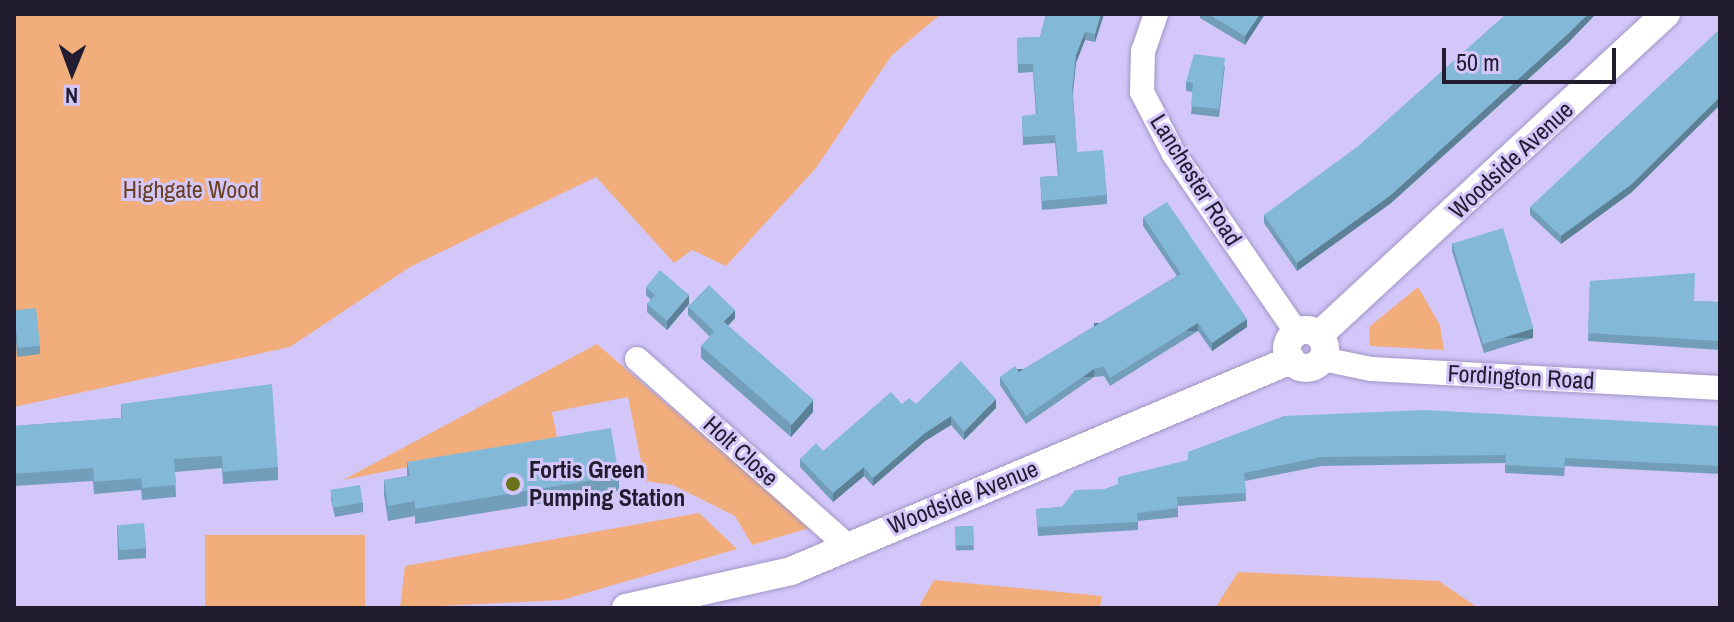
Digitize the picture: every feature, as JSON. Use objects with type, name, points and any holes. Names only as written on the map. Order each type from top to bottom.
[{"type":"street","name":"Lanchester Road","points":[[1156,14],[1143,51],[1142,92],[1174,154],[1307,347]]},
{"type":"street","name":"Woodside Avenue","points":[[626,608],[761,581],[1307,347],[1666,14]]},
{"type":"street","name":"Fordington Road","points":[[1307,347],[1371,369],[1720,388]]},
{"type":"street","name":"Holt Close","points":[[637,359],[844,543]]},
{"type":"green space","name":"Highgate Wood","points":[[14,14],[941,14],[892,55],[816,168],[726,266],[692,250],[674,263],[596,177],[410,267],[290,347],[14,407]]},
{"type":"green space","points":[[1418,287],[1440,325],[1444,350],[1370,346],[1369,327]]},
{"type":"green space","points":[[597,344],[810,528],[752,545],[735,516],[673,485],[645,481],[628,397],[552,412],[557,437],[343,480]]},
{"type":"green space","points":[[699,513],[737,549],[562,600],[400,608],[405,566]]},
{"type":"green space","points":[[205,535],[365,535],[365,608],[205,608]]},
{"type":"green space","points":[[1238,572],[1439,581],[1478,608],[1215,608]]},
{"type":"green space","points":[[934,580],[1102,596],[1100,608],[918,608]]},
{"type":"building","points":[[1046,14],[1101,14],[1095,34],[1085,32],[1076,55],[1072,89],[1077,152],[1103,150],[1107,195],[1042,201],[1040,177],[1059,176],[1055,135],[1023,137],[1022,116],[1037,114],[1033,64],[1018,64],[1017,38],[1040,37]]},
{"type":"building","points":[[1208,14],[1260,14],[1245,36]]},
{"type":"building","points":[[1506,14],[1588,14],[1391,195],[1297,263],[1264,215],[1357,147]]},
{"type":"building","points":[[1720,29],[1720,97],[1632,184],[1561,236],[1530,207]]},
{"type":"building","points":[[1194,54],[1225,58],[1219,109],[1191,106],[1193,83],[1186,82]]},
{"type":"building","points":[[1167,202],[1247,319],[1212,343],[1198,323],[1110,378],[1104,367],[1094,369],[1026,416],[1000,377],[1015,366],[1019,372],[1181,274],[1143,217]]},
{"type":"building","points":[[1503,228],[1534,328],[1483,344],[1452,243]]},
{"type":"building","points":[[660,270],[689,295],[667,321],[647,304],[655,295],[646,287]]},
{"type":"building","points":[[1695,273],[1694,301],[1720,302],[1720,341],[1588,333],[1590,281]]},
{"type":"building","points":[[709,285],[735,310],[714,332],[688,307]]},
{"type":"building","points":[[36,308],[40,346],[18,348],[14,310]]},
{"type":"building","points":[[723,321],[814,400],[792,425],[701,346]]},
{"type":"building","points":[[961,361],[996,399],[964,432],[951,416],[925,433],[873,478],[864,467],[833,493],[800,459],[816,443],[823,451],[891,392],[902,404],[909,398],[916,404]]},
{"type":"building","points":[[272,384],[278,467],[223,472],[222,456],[174,459],[176,485],[142,488],[141,478],[94,482],[93,468],[14,474],[14,426],[122,418],[121,404]]},
{"type":"building","points":[[1424,410],[1720,426],[1720,466],[1565,458],[1564,468],[1505,465],[1506,455],[1321,457],[1244,473],[1246,493],[1177,497],[1178,508],[1137,513],[1138,522],[1038,527],[1036,509],[1062,507],[1075,490],[1105,489],[1118,484],[1118,477],[1188,460],[1188,452],[1284,416]]},
{"type":"building","name":"Fortis Green Pumping Station","points":[[611,428],[619,476],[415,509],[415,501],[388,506],[384,480],[410,476],[407,462]]},
{"type":"building","points":[[360,485],[363,503],[333,507],[330,490]]},
{"type":"building","points":[[144,523],[146,548],[119,550],[117,525]]},
{"type":"building","points":[[973,526],[974,545],[956,546],[955,527]]},
{"type":"place","name":"Fortis Green Pumping Station","points":[[513,484]]}]
